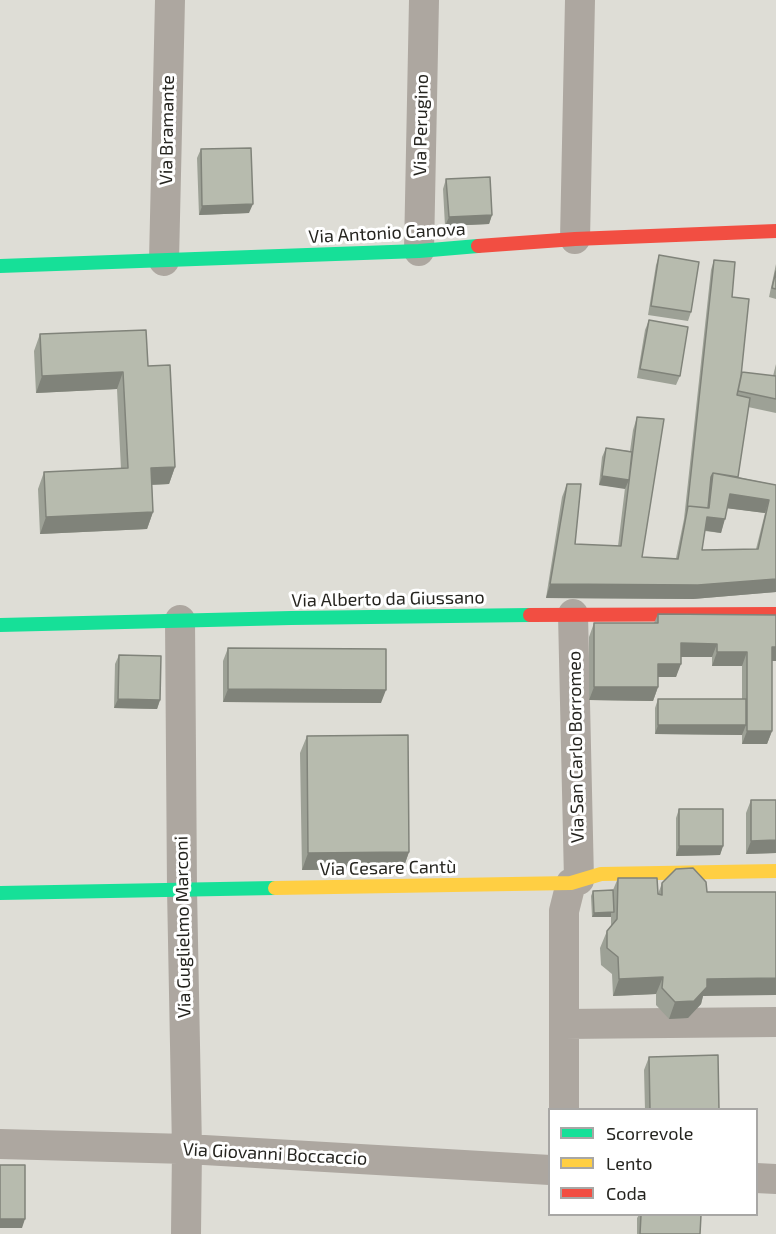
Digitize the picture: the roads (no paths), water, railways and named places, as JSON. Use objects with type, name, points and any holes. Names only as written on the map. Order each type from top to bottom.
[{"type":"street","name":"Via Bramante","points":[[164,261],[170,0]]},
{"type":"street","name":"Via Perugino","points":[[419,251],[424,0]]},
{"type":"street","points":[[575,239],[580,0]]},
{"type":"street","name":"Via Antonio Canova","points":[[0,266],[419,251],[575,239],[776,231]]},
{"type":"street","name":"Via Alberto da Giussano","points":[[0,626],[180,620],[573,614],[776,614]]},
{"type":"street","name":"Via San Carlo Borromeo","points":[[564,1108],[564,911],[575,882],[573,614]]},
{"type":"street","name":"Via Guglielmo Marconi","points":[[180,620],[187,1149],[186,1234]]},
{"type":"street","name":"Via Cesare Cantù","points":[[0,893],[575,882],[600,874],[776,871]]},
{"type":"street","points":[[564,1024],[776,1022]]},
{"type":"street","name":"Via Giovanni Boccaccio","points":[[0,1144],[187,1149],[548,1170]]},
{"type":"street","points":[[758,1178],[776,1179]]}]
